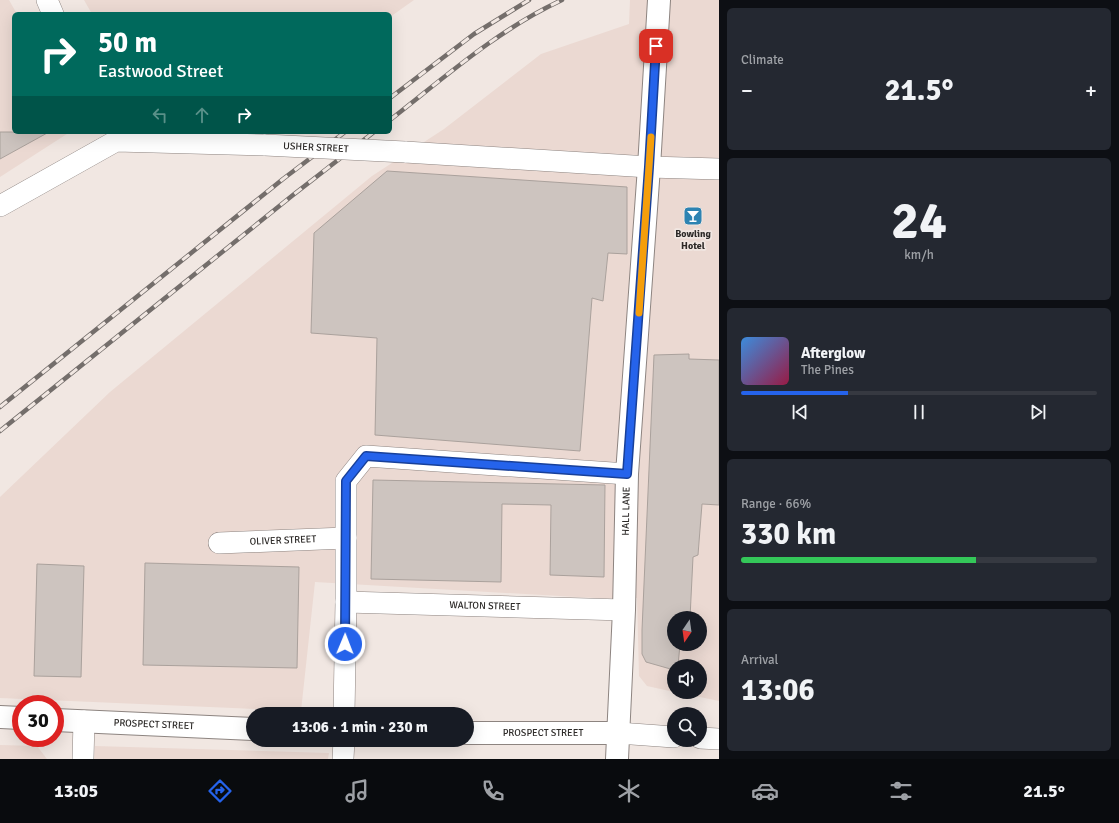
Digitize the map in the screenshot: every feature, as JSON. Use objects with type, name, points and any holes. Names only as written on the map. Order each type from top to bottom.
[{"type":"street","points":[[47,0],[53,12]]},
{"type":"street","name":"HALL LANE","points":[[617,759],[624,610],[627,474],[649,167],[659,0]]},
{"type":"street","name":"USHER STREET","points":[[0,206],[113,137],[405,152],[649,167],[719,169]]},
{"type":"street","points":[[344,707],[346,481],[366,456],[627,474]]},
{"type":"street","name":"OLIVER STREET","points":[[219,542],[346,538]]},
{"type":"street","name":"WALTON STREET","points":[[346,602],[624,610]]},
{"type":"street","points":[[0,717],[12,718]]},
{"type":"street","name":"PROSPECT STREET","points":[[64,720],[246,729]]},
{"type":"street","points":[[83,759],[84,721]]},
{"type":"street","name":"PROSPECT STREET","points":[[474,733],[618,733]]},
{"type":"street","points":[[618,733],[667,736]]},
{"type":"street","points":[[707,738],[719,739]]},
{"type":"street","points":[[343,759],[344,747]]},
{"type":"shaded area","points":[[0,0],[9,0],[16,12],[12,12],[12,134],[67,134],[0,177]]},
{"type":"shaded area","points":[[84,0],[414,0],[392,16],[392,12],[91,12]]},
{"type":"shaded area","points":[[630,0],[719,0],[719,701],[707,698],[707,659],[667,659],[667,690],[647,686],[639,676],[637,598],[595,598],[315,582],[301,707],[246,707],[246,709],[64,701],[64,695],[12,695],[12,699],[0,698],[0,497],[110,392],[372,176],[444,129],[541,54],[629,24]]},
{"type":"shaded area","points":[[0,745],[12,745],[12,747],[38,747],[47,759],[0,759]]},
{"type":"shaded area","points":[[95,746],[329,753],[328,759],[94,759]]},
{"type":"building","points":[[0,132],[12,132],[12,134],[45,134],[0,159]]},
{"type":"building","points":[[387,171],[627,187],[627,254],[608,253],[603,301],[592,298],[580,451],[375,435],[377,338],[311,333],[314,233]]},
{"type":"building","points":[[689,354],[689,359],[719,360],[719,505],[702,504],[698,555],[693,557],[690,611],[667,611],[667,651],[679,651],[679,659],[667,659],[667,668],[646,662],[642,654],[654,355]]},
{"type":"building","points":[[373,480],[605,485],[604,577],[550,575],[551,505],[502,504],[501,582],[371,579]]},
{"type":"building","points":[[145,563],[299,567],[297,668],[143,665]]},
{"type":"building","points":[[37,564],[84,566],[81,677],[34,676]]},
{"type":"railway","points":[[392,96],[474,34],[529,0]]},
{"type":"railway","points":[[392,118],[494,39],[562,0]]},
{"type":"railway","points":[[0,407],[283,179],[342,134]]},
{"type":"railway","points":[[0,431],[293,195],[371,134]]},
{"type":"slow traffic","points":[[639,313],[651,137]]},
{"type":"place","name":"Bowling Hotel","points":[[693,216]]},
{"type":"route","points":[[345,644],[346,481],[366,456],[627,474],[656,46]]}]
